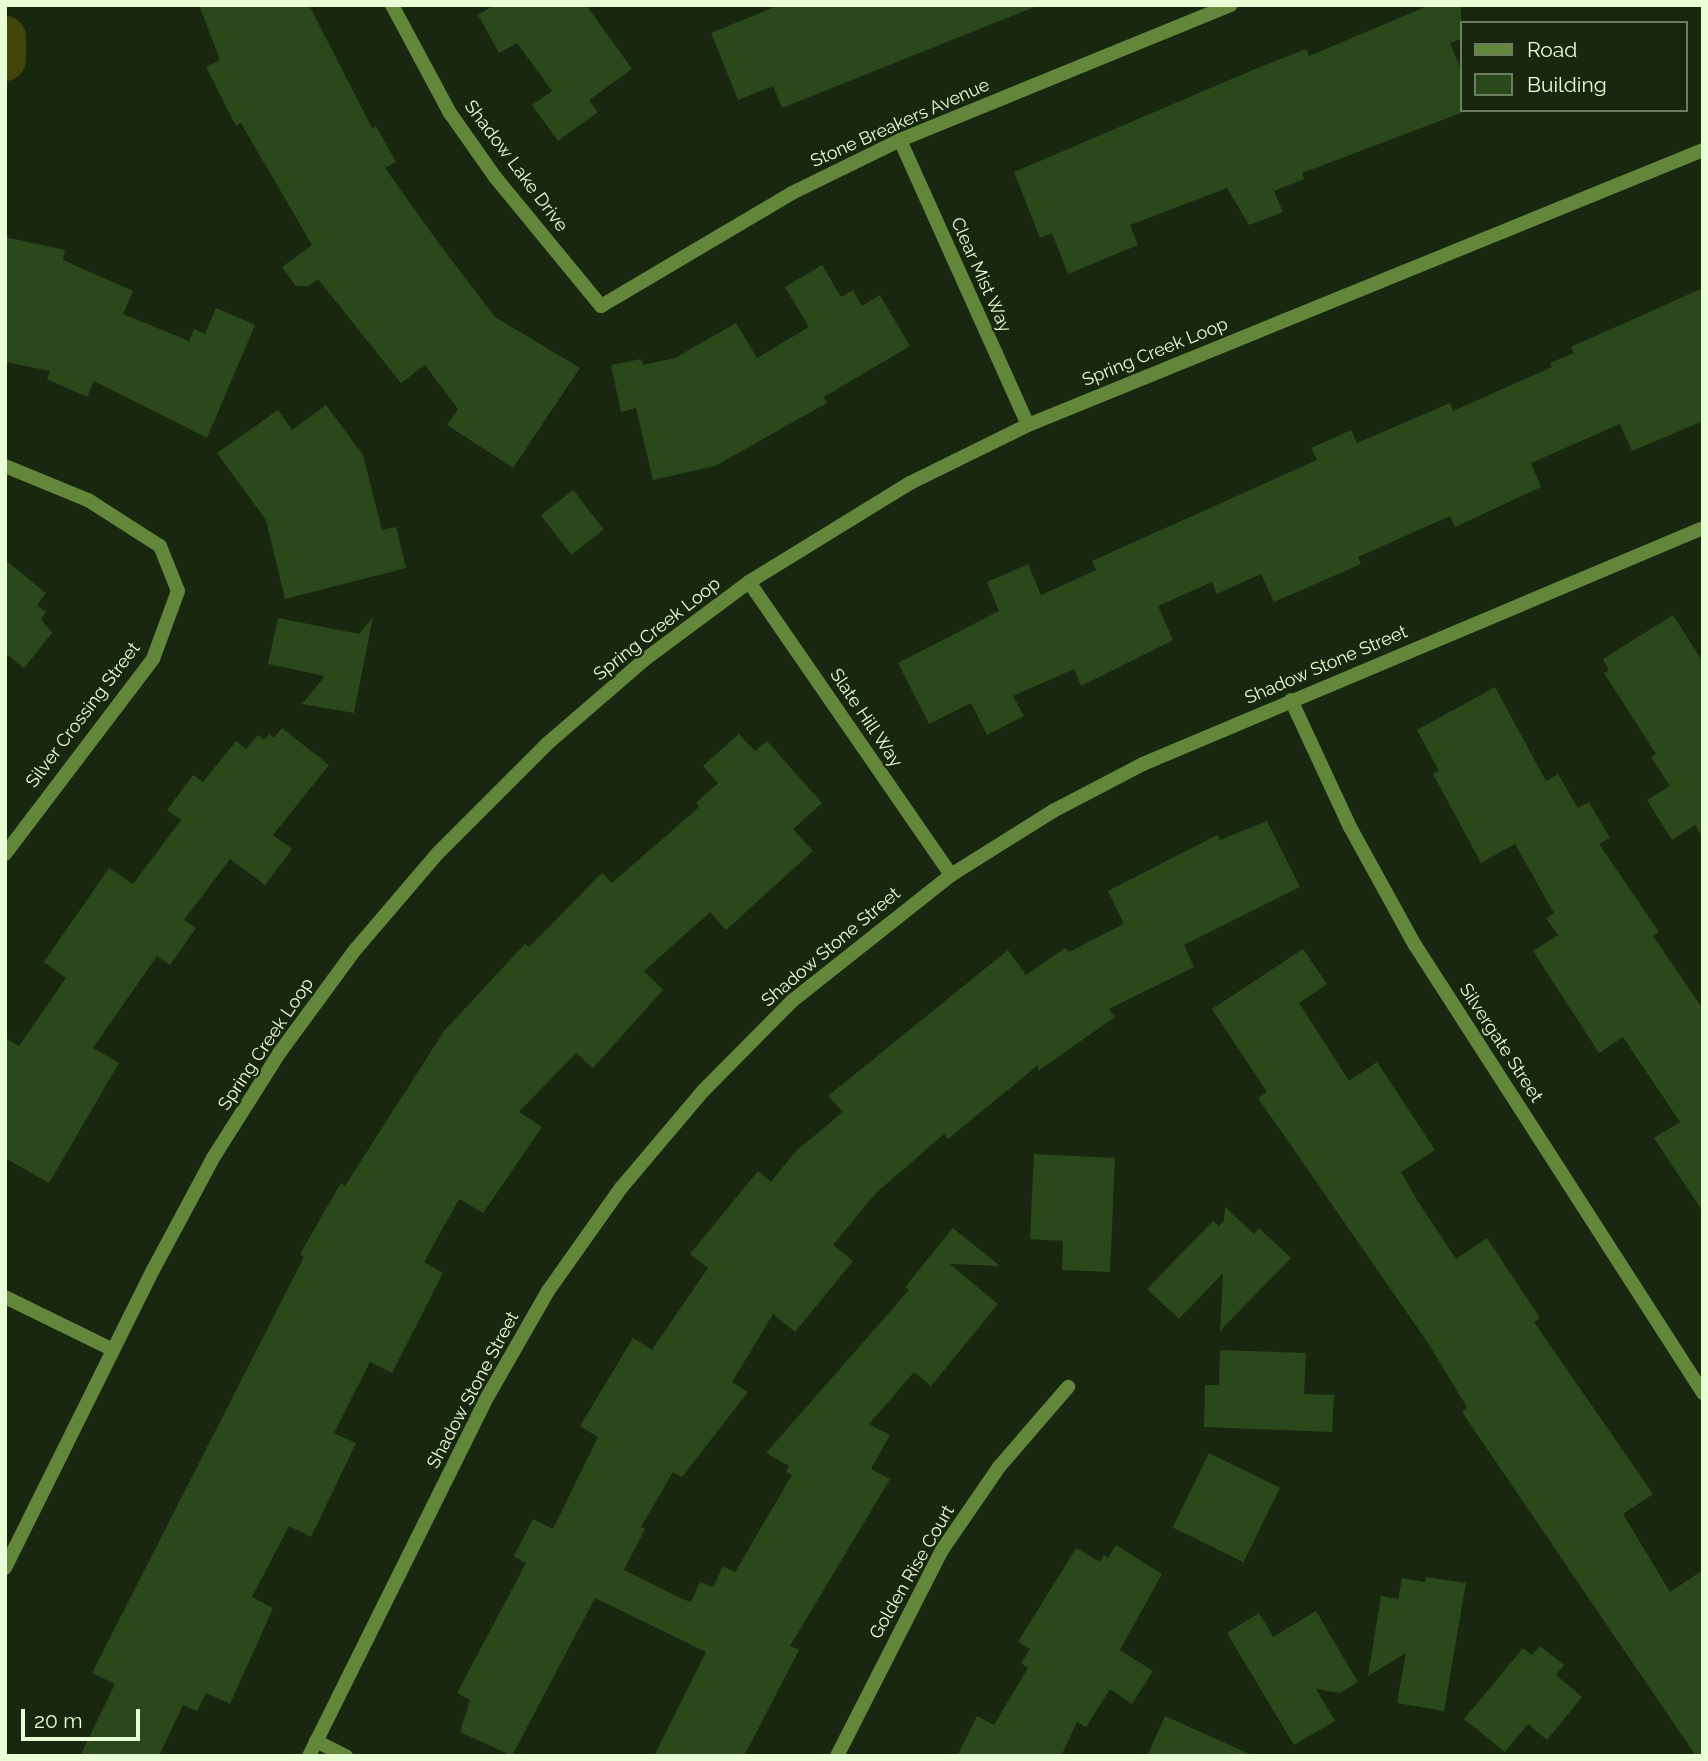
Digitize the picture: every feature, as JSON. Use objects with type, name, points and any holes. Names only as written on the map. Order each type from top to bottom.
[{"type":"street","name":"Shadow Lake Drive","points":[[392,5],[450,113],[495,177],[601,306]]},
{"type":"street","name":"Stone Breakers Avenue","points":[[601,306],[792,193],[900,140],[1231,5]]},
{"type":"street","name":"Clear Mist Way","points":[[900,140],[1028,425]]},
{"type":"street","name":"Spring Creek Loop","points":[[5,1568],[113,1350],[213,1158],[280,1052],[355,950],[436,854],[548,743],[644,660],[749,582],[910,483],[1028,425],[1703,150]]},
{"type":"street","name":"Silver Crossing Street","points":[[5,466],[88,500],[160,546],[178,592],[153,659],[5,854]]},
{"type":"street","name":"Shadow Stone Street","points":[[309,1756],[485,1401],[548,1291],[621,1188],[703,1091],[792,1001],[951,875],[1053,811],[1143,764],[1703,528]]},
{"type":"street","name":"Slate Hill Way","points":[[749,582],[951,875]]},
{"type":"street","name":"Silvergate Street","points":[[1291,700],[1350,827],[1415,945],[1703,1393]]},
{"type":"street","points":[[5,1297],[113,1350]]},
{"type":"street","name":"Golden Rise Court","points":[[837,1756],[943,1550],[999,1467],[1068,1387]]},
{"type":"street","points":[[316,1741],[346,1756]]},
{"type":"building","points":[[199,5],[309,5],[372,128],[376,126],[396,162],[385,168],[440,245],[495,317],[580,368],[513,468],[447,425],[458,409],[425,365],[401,383],[318,279],[309,286],[296,286],[282,267],[312,245],[241,123],[236,126],[206,67],[220,60]]},
{"type":"building","points":[[495,5],[586,5],[632,69],[589,100],[598,112],[558,141],[532,105],[552,91],[517,43],[499,53],[478,15]]},
{"type":"building","points":[[779,5],[1037,6],[782,108],[773,86],[738,100],[711,33]]},
{"type":"building","points":[[1430,5],[1461,5],[1460,39],[1450,43],[1460,68],[1461,113],[1302,173],[1304,179],[1274,191],[1283,212],[1249,225],[1227,188],[1130,225],[1138,245],[1068,274],[1052,233],[1040,238],[1014,172],[1255,69],[1306,49],[1309,56]]},
{"type":"building","points":[[5,237],[65,250],[63,260],[133,291],[123,314],[189,341],[194,329],[205,334],[216,308],[255,325],[207,438],[94,381],[87,397],[47,379],[50,371],[5,362]]},
{"type":"building","points":[[822,265],[841,297],[853,290],[862,306],[880,295],[910,346],[824,397],[827,403],[715,466],[653,480],[636,408],[621,412],[611,365],[641,359],[643,365],[675,358],[736,323],[757,358],[809,327],[785,287]]},
{"type":"building","points":[[1703,288],[1703,421],[1632,451],[1620,424],[1531,463],[1541,487],[1455,527],[1450,516],[1358,557],[1361,564],[1274,602],[1261,574],[1217,594],[1212,582],[1158,606],[1173,640],[1081,686],[1074,669],[1013,696],[1024,716],[987,735],[971,703],[929,724],[898,663],[999,611],[987,582],[1028,564],[1041,595],[1096,570],[1092,561],[1317,460],[1311,448],[1351,430],[1357,443],[1450,403],[1453,411],[1552,367],[1550,363],[1574,353],[1571,347]]},
{"type":"building","points":[[326,405],[363,455],[382,530],[396,527],[406,568],[285,599],[266,520],[217,453],[278,410],[292,430]]},
{"type":"building","points":[[573,490],[604,529],[571,555],[541,515]]},
{"type":"building","points":[[5,560],[46,593],[37,605],[46,612],[41,619],[52,633],[24,668],[5,653]]},
{"type":"building","points":[[1673,615],[1703,662],[1703,838],[1695,825],[1672,840],[1647,800],[1670,786],[1651,757],[1656,754],[1604,673],[1609,670],[1603,659]]},
{"type":"building","points":[[373,617],[354,713],[302,704],[325,676],[268,664],[278,618],[359,634]]},
{"type":"building","points":[[1495,687],[1546,781],[1558,774],[1578,808],[1589,802],[1610,838],[1599,844],[1659,932],[1653,936],[1703,1009],[1703,1212],[1654,1138],[1680,1122],[1623,1037],[1599,1053],[1533,951],[1558,935],[1546,918],[1554,913],[1515,844],[1481,863],[1433,774],[1439,771],[1417,730]]},
{"type":"building","points":[[282,728],[329,765],[273,835],[292,849],[265,885],[230,859],[184,920],[196,928],[170,965],[157,956],[93,1048],[119,1063],[49,1183],[5,1158],[5,1038],[19,1046],[66,978],[44,962],[109,868],[133,884],[181,820],[167,810],[193,775],[203,782],[236,741],[246,749],[258,735],[264,740],[269,734],[274,738]]},
{"type":"building","points":[[739,734],[755,751],[767,741],[822,803],[793,829],[813,851],[726,930],[710,912],[644,971],[663,990],[593,1068],[576,1053],[519,1112],[542,1127],[483,1213],[459,1199],[424,1262],[443,1273],[392,1373],[370,1362],[334,1433],[356,1443],[311,1537],[289,1526],[252,1597],[273,1608],[230,1704],[206,1693],[197,1711],[183,1705],[159,1756],[80,1756],[115,1684],[92,1673],[304,1257],[300,1254],[341,1183],[345,1186],[444,1031],[525,944],[529,947],[602,873],[612,883],[699,807],[696,803],[718,783],[703,766]]},
{"type":"building","points":[[1267,821],[1300,887],[1184,945],[1194,967],[1109,1009],[1115,1017],[1038,1071],[1038,1065],[948,1139],[944,1134],[876,1193],[833,1245],[853,1261],[795,1332],[773,1314],[732,1382],[748,1392],[682,1477],[673,1472],[641,1527],[645,1529],[624,1570],[680,1598],[691,1602],[700,1582],[713,1587],[723,1566],[735,1572],[792,1475],[786,1472],[789,1466],[766,1453],[909,1290],[905,1287],[953,1228],[1000,1266],[950,1264],[998,1304],[931,1386],[914,1372],[869,1424],[890,1435],[871,1469],[890,1479],[790,1646],[799,1650],[744,1756],[654,1756],[706,1652],[595,1598],[512,1756],[460,1732],[470,1700],[457,1693],[526,1563],[514,1556],[533,1519],[553,1529],[598,1437],[580,1426],[633,1338],[652,1350],[708,1268],[690,1254],[758,1171],[771,1182],[795,1152],[843,1112],[828,1096],[1008,950],[1026,975],[1065,948],[1069,952],[1124,924],[1108,891],[1217,835],[1220,840]]},
{"type":"building","points":[[1303,949],[1327,984],[1299,1003],[1349,1081],[1377,1062],[1435,1150],[1401,1172],[1417,1200],[1456,1259],[1487,1238],[1540,1318],[1534,1322],[1653,1494],[1623,1514],[1670,1592],[1703,1570],[1703,1756],[1696,1756],[1462,1412],[1467,1407],[1428,1343],[1258,1098],[1267,1092],[1212,1009]]},
{"type":"building","points":[[1034,1154],[1115,1158],[1110,1272],[1062,1270],[1063,1241],[1030,1239]]},
{"type":"building","points":[[1225,1207],[1254,1234],[1259,1228],[1291,1258],[1220,1331],[1223,1273],[1179,1319],[1147,1289],[1213,1221],[1219,1226],[1224,1221]]},
{"type":"building","points":[[1220,1350],[1306,1353],[1304,1394],[1334,1395],[1332,1432],[1204,1427],[1205,1385],[1219,1385]]},
{"type":"building","points":[[1209,1453],[1280,1488],[1244,1562],[1173,1528]]},
{"type":"building","points":[[1116,1545],[1162,1574],[1120,1650],[1153,1671],[1132,1704],[1110,1689],[1086,1727],[1077,1722],[1061,1756],[957,1756],[977,1716],[994,1725],[1028,1668],[1021,1663],[1030,1649],[1018,1642],[1076,1548],[1100,1562],[1104,1555],[1108,1558]]},
{"type":"building","points":[[1426,1577],[1466,1583],[1444,1711],[1397,1703],[1406,1653],[1368,1676],[1381,1596],[1398,1599],[1402,1578],[1425,1582]]},
{"type":"building","points":[[1316,1611],[1358,1682],[1340,1693],[1316,1689],[1335,1721],[1294,1745],[1227,1633],[1259,1613],[1273,1637]]},
{"type":"building","points":[[1540,1646],[1564,1665],[1556,1675],[1582,1697],[1547,1740],[1528,1724],[1505,1752],[1464,1719],[1523,1648],[1532,1655]]},
{"type":"building","points":[[1165,1716],[1254,1756],[1147,1756]]},
{"type":"waterway","points":[[5,37],[5,60]]}]
